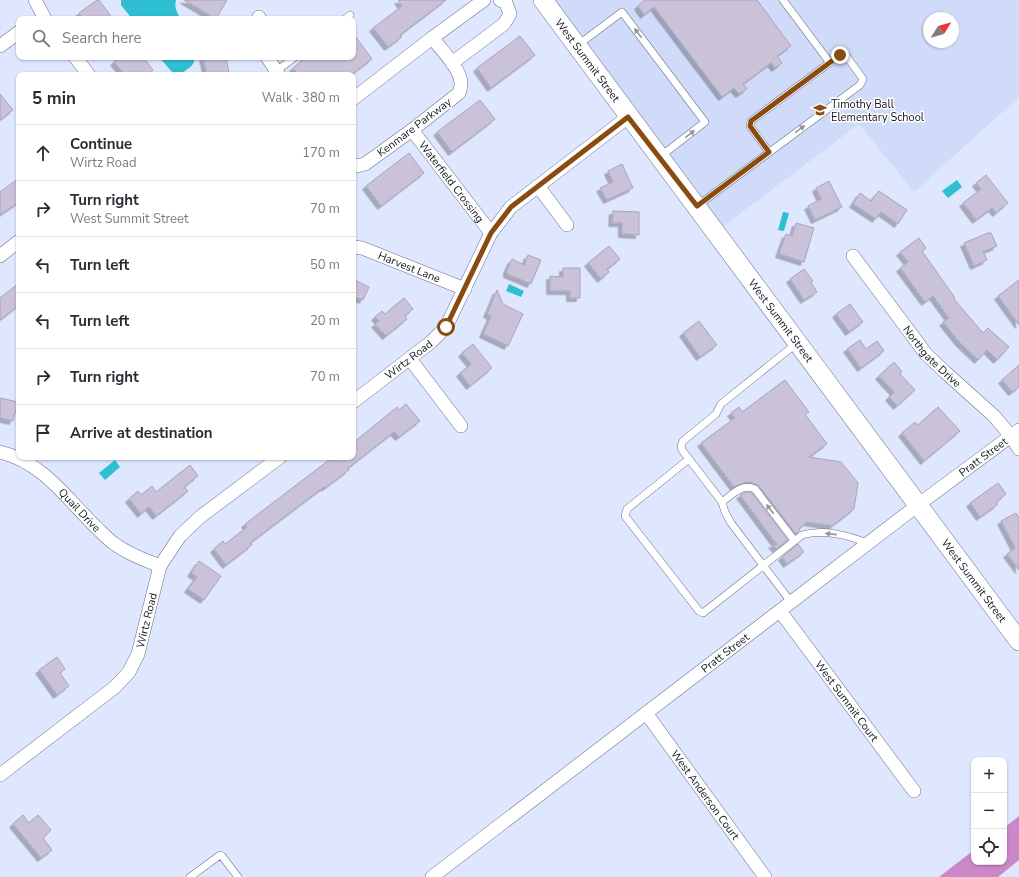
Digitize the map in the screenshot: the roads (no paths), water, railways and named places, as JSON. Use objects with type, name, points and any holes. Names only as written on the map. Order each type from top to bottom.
[{"type":"street","points":[[35,0],[41,16]]},
{"type":"street","points":[[356,97],[484,0]]},
{"type":"street","name":"West Summit Street","points":[[543,0],[628,117],[697,206],[1019,641]]},
{"type":"street","points":[[452,63],[504,24],[510,14],[503,1]]},
{"type":"street","points":[[0,46],[16,34]]},
{"type":"street","name":"Kenmare Parkway","points":[[356,166],[365,164],[459,93],[462,84],[460,75],[432,38]]},
{"type":"street","points":[[77,60],[87,72]]},
{"type":"street","points":[[268,60],[274,72]]},
{"type":"street","name":"Wirtz Road","points":[[356,400],[410,359],[431,342],[446,327],[491,233],[511,207],[628,117]]},
{"type":"street","name":"Waterfield Crossing","points":[[412,130],[491,233]]},
{"type":"street","points":[[538,186],[567,225]]},
{"type":"street","points":[[0,256],[16,244]]},
{"type":"street","name":"Harvest Lane","points":[[356,247],[362,248],[465,289]]},
{"type":"street","name":"Northgate Drive","points":[[853,256],[926,354],[994,416],[1015,433],[1019,450]]},
{"type":"street","points":[[410,359],[461,426]]},
{"type":"street","name":"Pratt Street","points":[[432,877],[918,505],[1015,433]]},
{"type":"street","name":"Quail Drive","points":[[0,452],[16,456]]},
{"type":"street","name":"Wirtz Road","points":[[0,775],[116,687],[129,672],[138,654],[160,566],[180,536],[200,517],[276,460]]},
{"type":"street","name":"Quail Drive","points":[[34,461],[89,520],[115,545],[136,557],[160,566]]},
{"type":"street","name":"West Summit Court","points":[[780,611],[914,791]]},
{"type":"street","name":"West Anderson Court","points":[[646,713],[765,877]]},
{"type":"lane","points":[[783,0],[830,63]]},
{"type":"lane","points":[[577,46],[622,12],[705,122],[660,158]]},
{"type":"lane","points":[[697,206],[860,85],[863,79],[847,57],[840,55],[751,121],[750,126],[769,152]]},
{"type":"lane","points":[[277,72],[291,60]]},
{"type":"lane","points":[[791,602],[731,523],[722,502],[689,459],[681,446],[681,443],[716,414],[721,404],[798,343]]},
{"type":"lane","points":[[689,459],[627,509],[625,516],[699,611],[703,613],[802,535],[812,532],[852,536],[869,544]]},
{"type":"lane","points":[[722,502],[744,487],[749,486],[754,489],[794,540]]},
{"type":"lane","points":[[190,877],[220,855],[238,877]]},
{"type":"water","points":[[121,0],[176,0],[175,6],[179,16],[130,16],[121,5]]},
{"type":"water","points":[[162,60],[194,60],[191,66],[184,72],[172,72]]},
{"type":"water","points":[[957,180],[962,187],[948,198],[942,191]]},
{"type":"water","points":[[783,212],[789,213],[784,231],[778,230]]},
{"type":"water","points":[[509,284],[524,291],[521,297],[506,291]]},
{"type":"water","points":[[115,460],[120,467],[105,480],[99,473]]},
{"type":"place","name":"Timothy Ball Elementary School","points":[[820,110]]}]
